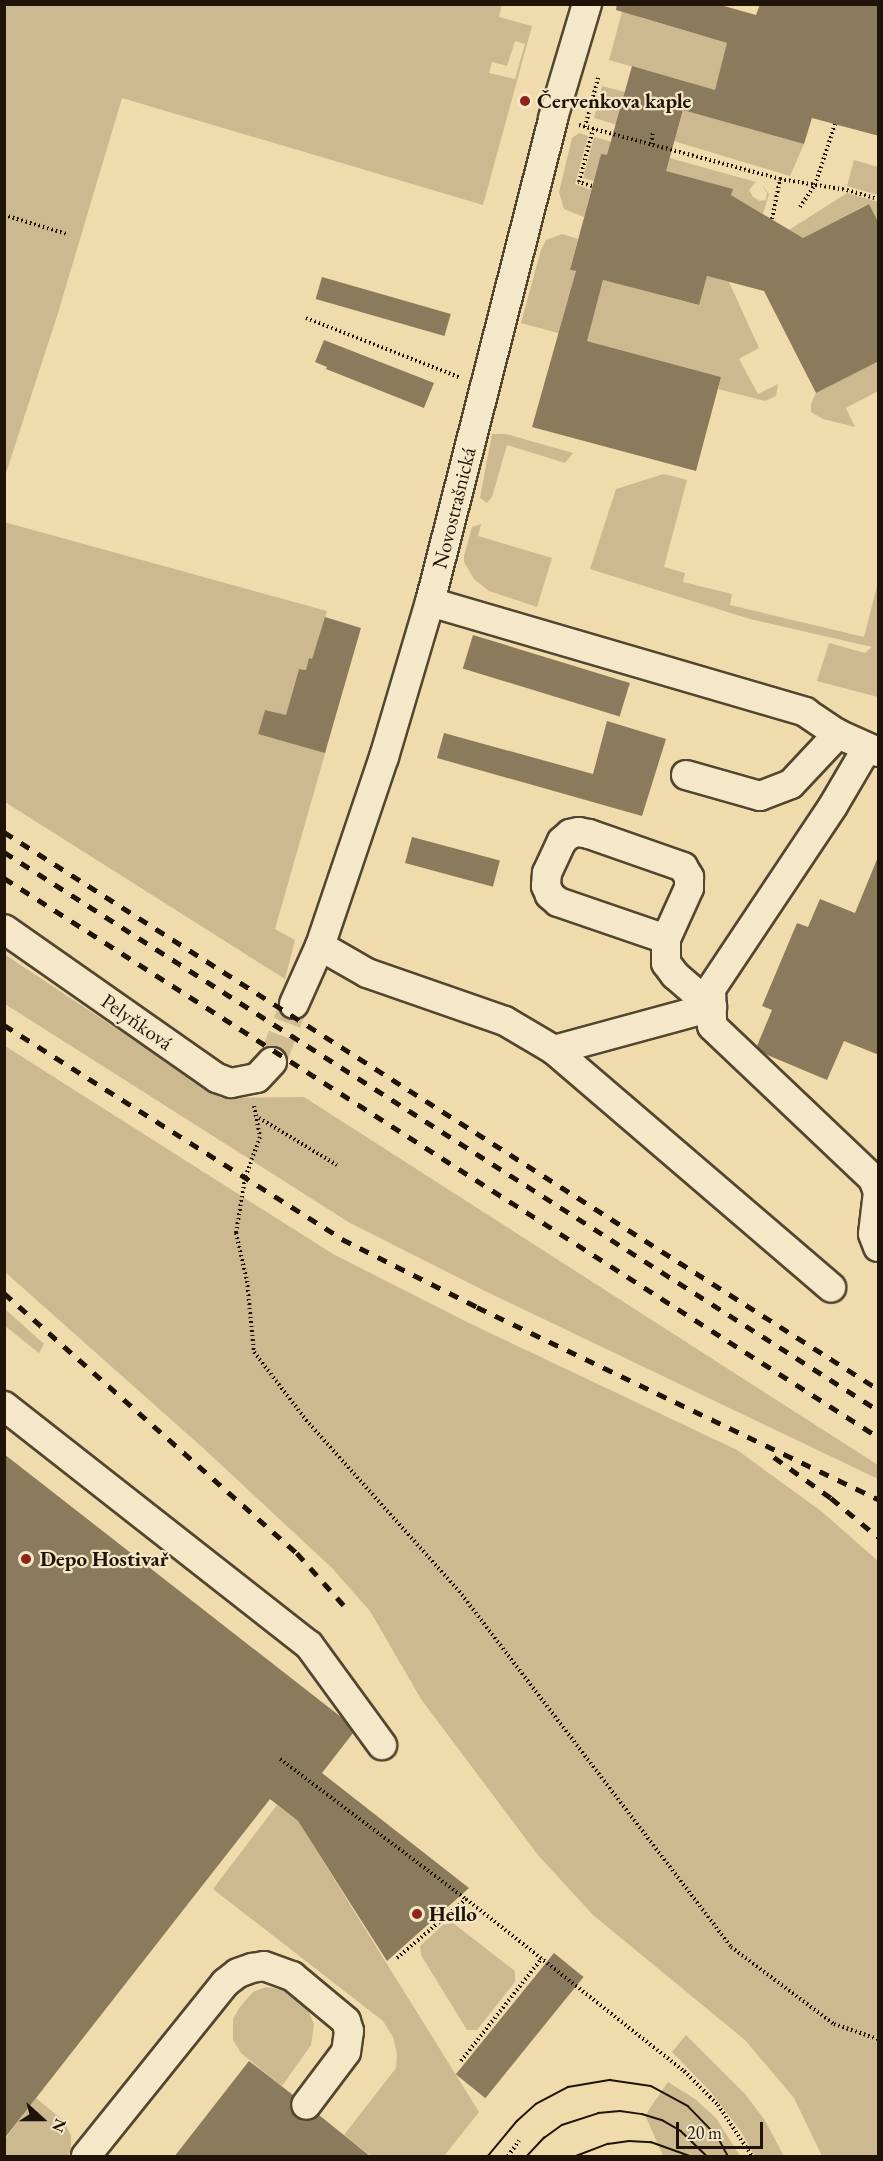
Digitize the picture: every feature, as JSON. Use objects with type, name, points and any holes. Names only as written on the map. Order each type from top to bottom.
[{"type":"street","name":"Novostrašnická","points":[[294,1004],[320,946],[384,757],[430,602],[550,129],[587,4]]},
{"type":"street","points":[[430,602],[805,712],[838,734],[873,750],[711,989],[712,1026],[873,1179],[878,1192],[873,1234],[879,1246]]},
{"type":"street","points":[[686,775],[760,796],[791,784],[838,734]]},
{"type":"street","points":[[666,939],[558,902],[549,895],[546,886],[547,873],[562,841],[570,834],[579,832],[589,834],[683,867],[689,877],[689,888],[666,939],[666,963],[675,975],[712,1007]]},
{"type":"street","name":"Pelyňková","points":[[4,929],[217,1078],[231,1083],[257,1078],[272,1062]]},
{"type":"street","points":[[320,946],[367,973],[505,1021],[554,1050],[831,1287]]},
{"type":"street","points":[[554,1050],[712,1007]]},
{"type":"street","points":[[4,1406],[309,1645],[382,1745]]},
{"type":"street","points":[[86,2157],[225,1983],[238,1973],[252,1968],[264,1966],[292,1976],[346,2021],[350,2031],[346,2052],[306,2105]]},
{"type":"path","points":[[800,207],[815,185],[835,124]]},
{"type":"path","points":[[585,127],[780,179],[879,199]]},
{"type":"path","points":[[592,186],[579,182],[593,129]]},
{"type":"path","points":[[651,144],[653,133]]},
{"type":"path","points":[[772,219],[780,179]]},
{"type":"path","points":[[4,215],[67,234]]},
{"type":"path","points":[[306,318],[485,387]]},
{"type":"path","points":[[337,1165],[258,1118],[260,1137],[245,1178],[236,1233],[247,1281],[254,1352],[306,1420],[459,1591],[731,1947],[834,2024],[879,2039]]},
{"type":"path","points":[[280,1759],[542,1958],[701,2087],[734,2126],[752,2157]]},
{"type":"path","points":[[397,1958],[466,1899]]},
{"type":"path","points":[[461,2061],[542,1958]]},
{"type":"path","points":[[508,2157],[519,2141]]},
{"type":"shaded area","points":[[502,4],[499,17],[532,26],[483,205],[122,98],[58,313],[5,476],[5,5]],"holes":[[[515,41],[525,44],[515,79],[489,73],[492,62],[507,66]]]},
{"type":"shaded area","points":[[624,5],[642,18],[805,66],[722,67],[707,116],[804,144],[790,176],[657,136],[677,132],[691,83],[609,60]]},
{"type":"shaded area","points":[[602,86],[625,92],[619,115],[649,134],[594,118]]},
{"type":"shaded area","points":[[579,133],[588,136],[575,184],[591,190],[584,217],[564,209],[559,192],[572,138]]},
{"type":"shaded area","points":[[594,137],[756,182],[749,190],[753,197],[760,201],[766,200],[767,193],[761,184],[769,194],[763,214],[731,195],[732,189],[601,154],[594,181],[583,178]]},
{"type":"shaded area","points":[[854,160],[878,167],[878,195],[847,186]]},
{"type":"shaded area","points":[[847,193],[878,202],[878,224],[868,204],[803,238],[789,230]]},
{"type":"shaded area","points":[[562,234],[578,239],[570,270],[596,277],[597,301],[603,280],[698,305],[707,276],[729,282],[759,348],[739,359],[758,394],[778,384],[776,396],[765,401],[718,389],[721,377],[521,323],[541,250],[546,240]]},
{"type":"shaded area","points":[[878,361],[878,391],[846,408],[855,427],[823,419],[811,412],[811,404],[816,393]]},
{"type":"shaded area","points":[[492,434],[506,434],[573,453],[565,463],[507,445],[492,497],[487,503],[480,498]]},
{"type":"shaded area","points":[[664,474],[687,480],[664,567],[685,573],[683,582],[732,594],[730,605],[864,637],[878,582],[878,697],[817,681],[829,643],[865,653],[872,647],[750,619],[590,569],[616,489]]},
{"type":"shaded area","points":[[4,522],[327,611],[312,659],[309,658],[306,670],[299,669],[291,697],[293,717],[265,710],[258,734],[320,751],[326,750],[275,929],[295,940],[285,979],[5,802]]},
{"type":"shaded area","points":[[481,524],[478,536],[552,558],[537,607],[489,591],[474,579],[464,562],[464,556],[472,527]]},
{"type":"shaded area","points":[[4,954],[221,1098],[304,1097],[878,1465],[878,1479],[485,1291],[350,1223],[5,1004]]},
{"type":"shaded area","points":[[5,1046],[333,1254],[469,1323],[737,1450],[821,1511],[878,1561],[878,2156],[822,2156],[794,2098],[745,2040],[593,1915],[538,1855],[421,1699],[370,1611],[332,1568],[202,1447],[5,1272]]},
{"type":"shaded area","points":[[5,1309],[44,1344],[39,1353],[5,1326]]},
{"type":"shaded area","points":[[277,1805],[298,1821],[479,2112],[444,2156],[371,2156],[344,2135],[396,2068],[397,2054],[393,2037],[383,2021],[213,1889]]},
{"type":"shaded area","points":[[453,1923],[515,1971],[515,1982],[477,2030],[467,2030],[421,1955],[420,1946],[443,1925]]},
{"type":"shaded area","points":[[266,1987],[280,1989],[291,1995],[309,2012],[314,2025],[311,2045],[282,2086],[241,2053],[233,2040],[233,2019],[240,2007],[253,1992]]},
{"type":"shaded area","points":[[686,2035],[745,2094],[764,2119],[784,2156],[755,2156],[740,2130],[710,2091],[672,2052]]},
{"type":"shaded area","points":[[668,2082],[695,2099],[716,2118],[740,2156],[663,2156],[646,2117]]},
{"type":"shaded area","points":[[36,2098],[64,2121],[71,2136],[71,2152],[67,2156],[5,2156],[5,2139]]},
{"type":"building","points":[[617,4],[717,4],[756,15],[760,4],[879,4],[879,136],[812,118],[804,144],[683,110],[666,171],[733,189],[731,195],[803,238],[869,204],[879,224],[879,361],[816,393],[764,291],[707,276],[699,305],[603,280],[587,341],[721,377],[696,471],[532,427],[576,271],[570,270],[601,154],[607,155],[632,66],[715,90],[727,43],[616,10]]},
{"type":"building","points":[[322,277],[451,314],[444,336],[316,299]]},
{"type":"building","points":[[324,340],[434,383],[424,408],[326,369],[327,367],[315,362]]},
{"type":"building","points":[[325,617],[361,628],[325,753],[258,734],[265,710],[286,715],[299,669],[306,670],[309,658],[312,659]]},
{"type":"building","points":[[473,635],[630,683],[620,716],[463,668]]},
{"type":"building","points":[[607,721],[666,739],[642,816],[437,758],[444,733],[593,774]]},
{"type":"building","points":[[412,837],[500,861],[493,887],[405,863]]},
{"type":"building","points":[[878,857],[879,1055],[844,1041],[827,1080],[765,1054],[757,1046],[772,1010],[762,1006],[797,923],[808,927],[820,899],[855,913]]},
{"type":"building","name":"Depo Hostivař","points":[[4,1454],[341,1717],[353,1733],[322,1773],[469,1888],[387,1961],[298,1821],[270,1799],[4,2139]]},
{"type":"building","points":[[554,1953],[584,1977],[485,2098],[456,2074]]},
{"type":"building","points":[[249,2061],[293,2095],[290,2104],[296,2118],[305,2121],[319,2115],[371,2157],[174,2157]]},
{"type":"tunnel","points":[[272,1062],[294,1004]]},
{"type":"tram line","points":[[488,2156],[517,2121],[536,2104],[568,2087],[610,2080],[651,2086],[688,2106],[718,2137],[728,2156]]},
{"type":"tram line","points":[[527,2156],[544,2138],[562,2125],[598,2113],[620,2111],[662,2120],[681,2131],[707,2156]]},
{"type":"tram line","points":[[576,2156],[608,2144],[629,2141],[651,2142],[690,2156]]},
{"type":"railway","points":[[4,832],[878,1389]]},
{"type":"railway","points":[[4,852],[878,1410]]},
{"type":"railway","points":[[4,878],[878,1437]]},
{"type":"railway","points":[[4,1025],[342,1239],[477,1307],[878,1499]]},
{"type":"railway","points":[[4,1293],[297,1553],[349,1611]]},
{"type":"railway","points":[[774,1457],[831,1498],[878,1537]]},
{"type":"place","name":"Červenkova kaple","points":[[525,101]]},
{"type":"place","name":"Depo Hostivař","points":[[26,1559]]},
{"type":"place","name":"Hello","points":[[417,1914]]}]
